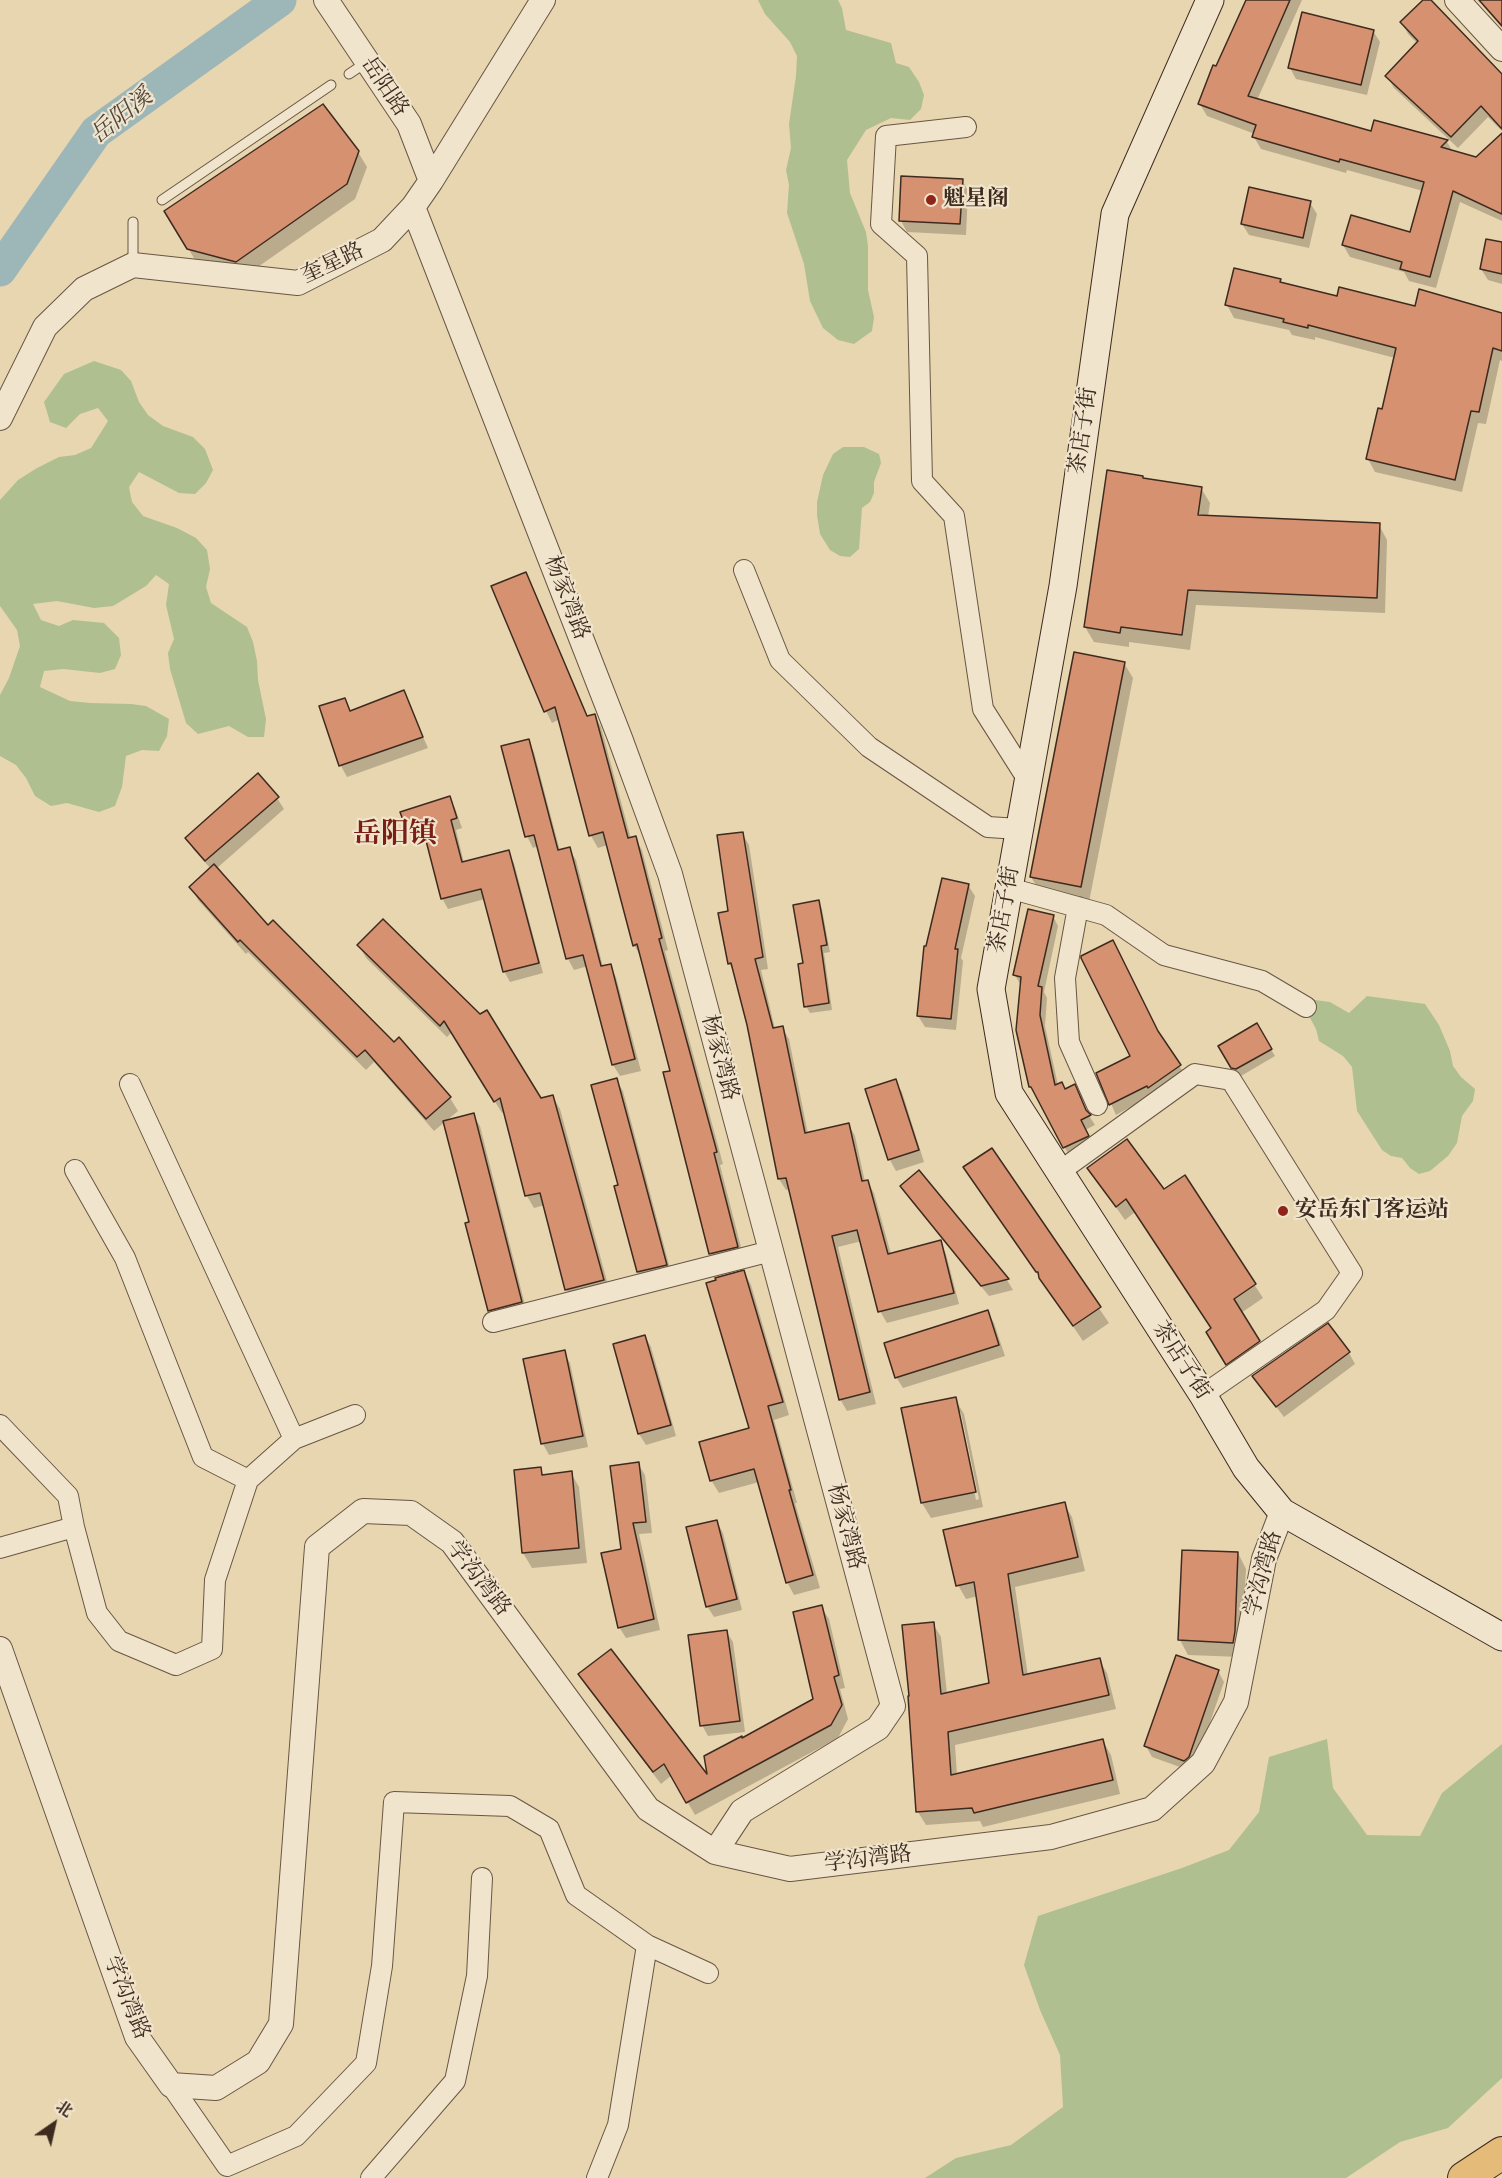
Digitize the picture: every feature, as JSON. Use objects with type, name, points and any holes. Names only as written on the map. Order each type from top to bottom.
[{"type":"highway","points":[[1464,2178],[1502,2153]]},
{"type":"main road","name":"茶店子街","points":[[1210,0],[1115,214],[1063,586],[991,989],[1009,1093],[1203,1395],[1246,1468],[1282,1512],[1502,1637]]},
{"type":"street","name":"岳阳路","points":[[326,0],[342,23],[358,68],[409,124],[431,181]]},
{"type":"street","name":"奎星路","points":[[133,265],[298,283],[382,240],[413,207],[431,181],[543,0]]},
{"type":"street","points":[[1457,0],[1502,49]]},
{"type":"street","points":[[966,127],[886,136],[881,224],[917,256],[921,481],[954,516],[983,709],[1028,780]]},
{"type":"street","name":"杨家湾路","points":[[413,207],[621,738],[670,874],[893,1706],[878,1728],[742,1811],[715,1852]]},
{"type":"street","points":[[0,418],[45,327],[84,289],[133,265]]},
{"type":"street","points":[[744,570],[780,660],[869,747],[988,828],[1019,829]]},
{"type":"street","points":[[1009,888],[1106,915],[1164,955],[1262,981],[1306,1006]]},
{"type":"street","points":[[1078,907],[1065,978],[1069,1042],[1097,1105]]},
{"type":"street","points":[[1059,1172],[1195,1074],[1231,1080],[1352,1273],[1326,1310],[1203,1395]]},
{"type":"street","points":[[130,1084],[294,1439]]},
{"type":"street","points":[[75,1170],[125,1258],[202,1457],[248,1480]]},
{"type":"street","points":[[494,1322],[771,1251]]},
{"type":"street","points":[[0,1425],[68,1496],[97,1613],[119,1641],[176,1665],[212,1649],[215,1580],[248,1480],[294,1439],[355,1415]]},
{"type":"street","name":"学沟湾路","points":[[0,1649],[137,2037],[171,2085],[216,2088],[258,2062],[281,2024],[317,1547],[363,1511],[411,1514],[453,1542],[648,1809],[715,1852],[790,1869],[1051,1837],[1152,1809],[1203,1763],[1236,1702],[1264,1559],[1282,1512]]},
{"type":"street","points":[[0,1548],[74,1527]]},
{"type":"street","points":[[171,2085],[233,2172],[296,2136],[366,2063],[382,1966],[394,1802],[510,1806],[549,1829],[576,1894],[647,1946],[708,1973]]},
{"type":"street","points":[[371,2178],[455,2081],[477,1976],[482,1878]]},
{"type":"street","points":[[597,2178],[618,2125],[647,1946]]},
{"type":"lane","points":[[162,200],[331,85]]},
{"type":"lane","points":[[132,222],[133,265]]},
{"type":"green space","points":[[758,0],[838,0],[842,8],[846,30],[891,43],[896,63],[909,67],[924,95],[921,109],[910,120],[891,118],[866,130],[847,160],[850,193],[866,232],[868,290],[874,317],[872,331],[854,344],[838,340],[823,328],[810,301],[804,264],[787,213],[789,185],[786,170],[791,148],[789,124],[797,56],[790,42],[765,14]]},
{"type":"green space","points":[[94,361],[121,370],[131,381],[139,402],[148,415],[163,426],[193,437],[205,449],[213,470],[206,483],[195,494],[179,493],[139,472],[129,487],[132,502],[143,516],[177,528],[196,538],[207,550],[210,569],[206,587],[211,603],[247,627],[257,661],[258,680],[266,719],[264,737],[248,737],[229,726],[198,734],[186,723],[170,669],[168,653],[174,639],[166,605],[169,584],[156,575],[146,586],[113,606],[94,608],[57,601],[33,604],[41,620],[59,626],[73,620],[104,623],[119,638],[121,655],[115,669],[100,673],[63,669],[44,671],[40,687],[70,701],[146,706],[169,719],[167,736],[159,751],[142,750],[126,756],[122,787],[115,806],[99,812],[67,803],[51,806],[35,796],[16,765],[0,756],[0,695],[9,678],[20,646],[17,630],[0,606],[0,500],[18,480],[37,468],[59,457],[75,455],[91,448],[108,421],[98,408],[80,414],[66,428],[50,422],[44,402],[64,374]]},
{"type":"green space","points":[[843,447],[864,447],[879,454],[881,463],[874,482],[874,493],[870,502],[862,508],[859,549],[850,557],[840,556],[830,550],[820,534],[817,515],[817,502],[823,475],[833,454]]},
{"type":"green space","points":[[1367,996],[1425,1004],[1439,1025],[1450,1051],[1453,1066],[1461,1077],[1475,1089],[1473,1101],[1462,1116],[1457,1143],[1448,1156],[1430,1171],[1419,1174],[1402,1158],[1391,1156],[1382,1150],[1357,1111],[1352,1067],[1343,1056],[1319,1041],[1316,1029],[1304,1007],[1315,1000],[1330,1002],[1349,1013]]},
{"type":"green space","points":[[1327,1739],[1333,1788],[1367,1835],[1420,1836],[1442,1793],[1502,1744],[1502,2078],[1448,2128],[1400,2142],[1346,2178],[925,2178],[956,2158],[1011,2145],[1063,2107],[1060,2055],[1040,2010],[1024,1965],[1038,1916],[1229,1850],[1259,1812],[1269,1757]]},
{"type":"building","points":[[1246,0],[1290,0],[1248,96],[1371,131],[1374,120],[1448,140],[1441,147],[1476,157],[1502,133],[1502,214],[1453,191],[1430,277],[1400,269],[1402,262],[1342,245],[1351,215],[1410,232],[1424,182],[1340,159],[1339,162],[1252,137],[1256,125],[1198,104],[1213,65],[1216,66]]},
{"type":"building","points":[[1423,0],[1431,0],[1502,74],[1502,129],[1481,106],[1451,137],[1385,76],[1418,41],[1400,22]]},
{"type":"building","points":[[1479,0],[1502,0],[1502,26]]},
{"type":"building","points":[[1302,12],[1374,30],[1361,85],[1288,68]]},
{"type":"building","points":[[323,104],[359,151],[347,184],[236,262],[187,249],[164,211]]},
{"type":"building","name":"魁星阁","points":[[901,176],[963,179],[960,224],[899,221]]},
{"type":"building","points":[[1249,187],[1311,201],[1303,238],[1241,224]]},
{"type":"building","points":[[1486,239],[1502,242],[1502,274],[1480,269]]},
{"type":"building","points":[[1234,268],[1337,296],[1339,287],[1415,306],[1419,289],[1502,313],[1502,351],[1493,348],[1479,412],[1471,411],[1455,480],[1366,459],[1378,408],[1382,409],[1396,348],[1308,325],[1308,328],[1283,322],[1284,319],[1225,305]]},
{"type":"building","points":[[1107,470],[1202,487],[1198,515],[1380,523],[1377,598],[1188,590],[1182,635],[1121,627],[1120,633],[1084,627]]},
{"type":"building","points":[[526,572],[587,716],[595,714],[628,838],[636,836],[662,938],[659,939],[717,1152],[714,1153],[738,1247],[709,1254],[663,1072],[670,1071],[637,944],[633,946],[603,832],[589,836],[555,707],[544,712],[491,586]]},
{"type":"building","points":[[1074,652],[1125,662],[1081,887],[1030,877]]},
{"type":"building","points":[[404,690],[423,737],[339,766],[319,706],[345,698],[350,711]]},
{"type":"building","points":[[529,739],[558,850],[570,847],[601,966],[611,964],[635,1059],[612,1065],[583,955],[566,959],[534,835],[525,837],[501,746]]},
{"type":"building","points":[[258,773],[279,797],[205,861],[185,838]]},
{"type":"building","points":[[450,796],[457,818],[451,820],[462,862],[509,850],[539,963],[503,972],[481,889],[441,899],[423,829],[408,834],[400,812]]},
{"type":"building","points":[[743,832],[763,957],[755,959],[773,1028],[783,1026],[805,1133],[849,1123],[862,1181],[868,1180],[888,1254],[941,1240],[954,1293],[878,1312],[857,1230],[832,1236],[870,1392],[839,1400],[786,1178],[778,1179],[747,1025],[731,963],[728,964],[718,913],[728,911],[717,835]]},
{"type":"building","points":[[214,864],[268,925],[273,920],[394,1042],[399,1037],[451,1097],[426,1119],[365,1050],[357,1057],[240,940],[238,942],[189,887]]},
{"type":"building","points":[[942,878],[969,884],[955,949],[958,949],[951,1019],[917,1016],[924,946],[926,946]]},
{"type":"building","points":[[819,900],[827,945],[821,946],[829,1003],[804,1007],[798,964],[803,963],[793,905]]},
{"type":"building","points":[[1028,909],[1054,915],[1038,986],[1042,987],[1040,1015],[1055,1085],[1062,1082],[1065,1089],[1075,1084],[1086,1110],[1091,1115],[1081,1120],[1089,1136],[1063,1148],[1029,1087],[1016,1030],[1021,977],[1013,975]]},
{"type":"building","points":[[383,919],[480,1014],[487,1010],[541,1098],[553,1095],[604,1280],[565,1290],[540,1193],[525,1196],[500,1098],[494,1102],[444,1021],[440,1026],[357,945]]},
{"type":"building","points":[[1113,940],[1158,1031],[1181,1065],[1148,1088],[1147,1086],[1109,1105],[1096,1073],[1130,1056],[1081,956]]},
{"type":"building","points":[[1257,1023],[1272,1049],[1236,1069],[1231,1068],[1218,1046]]},
{"type":"building","points":[[617,1078],[667,1265],[637,1272],[614,1186],[618,1185],[591,1085]]},
{"type":"building","points":[[896,1079],[919,1150],[888,1160],[865,1089]]},
{"type":"building","points":[[474,1113],[522,1302],[488,1311],[465,1223],[469,1222],[443,1121]]},
{"type":"building","points":[[1127,1139],[1164,1189],[1185,1175],[1256,1284],[1234,1299],[1260,1341],[1226,1365],[1206,1332],[1211,1328],[1126,1199],[1116,1207],[1087,1168]]},
{"type":"building","points":[[992,1148],[1101,1307],[1073,1326],[1039,1278],[1038,1272],[963,1167]]},
{"type":"building","points":[[919,1170],[1009,1279],[981,1286],[900,1186]]},
{"type":"building","points":[[744,1270],[783,1402],[768,1406],[813,1575],[786,1583],[754,1469],[710,1481],[699,1442],[749,1428],[706,1283],[716,1280],[715,1278]]},
{"type":"building","points":[[988,1310],[999,1345],[895,1378],[884,1343]]},
{"type":"building","points":[[1328,1323],[1350,1352],[1276,1407],[1252,1376]]},
{"type":"building","points":[[645,1335],[671,1425],[638,1434],[613,1344]]},
{"type":"building","points":[[565,1350],[583,1436],[541,1444],[523,1359]]},
{"type":"building","points":[[956,1397],[976,1492],[921,1503],[901,1408]]},
{"type":"building","points":[[639,1462],[646,1522],[633,1523],[654,1619],[618,1628],[601,1553],[621,1549],[610,1466]]},
{"type":"building","points":[[541,1467],[542,1475],[572,1471],[579,1548],[522,1553],[514,1470]]},
{"type":"building","points":[[1065,1502],[1078,1557],[1008,1574],[1023,1675],[1100,1658],[1109,1695],[948,1732],[951,1775],[1103,1739],[1113,1780],[974,1813],[972,1808],[916,1812],[902,1625],[934,1622],[941,1694],[989,1683],[974,1582],[956,1586],[943,1530]]},
{"type":"building","points":[[717,1520],[737,1599],[706,1607],[686,1527]]},
{"type":"building","points":[[1182,1550],[1238,1552],[1233,1643],[1178,1640]]},
{"type":"building","points":[[822,1605],[839,1675],[834,1677],[842,1705],[831,1725],[686,1803],[664,1764],[653,1772],[578,1674],[611,1649],[707,1774],[704,1756],[813,1699],[793,1612]]},
{"type":"building","points":[[727,1630],[740,1721],[700,1726],[688,1635]]},
{"type":"building","points":[[1176,1655],[1219,1670],[1189,1757],[1184,1761],[1144,1746]]},
{"type":"waterway","name":"岳阳溪","points":[[0,270],[96,132],[280,0]]},
{"type":"place","name":"魁星阁","points":[[931,200]]},
{"type":"place","name":"安岳东门客运站","points":[[1283,1211]]},
{"type":"district","name":"岳阳镇","points":[[395,835]]}]
